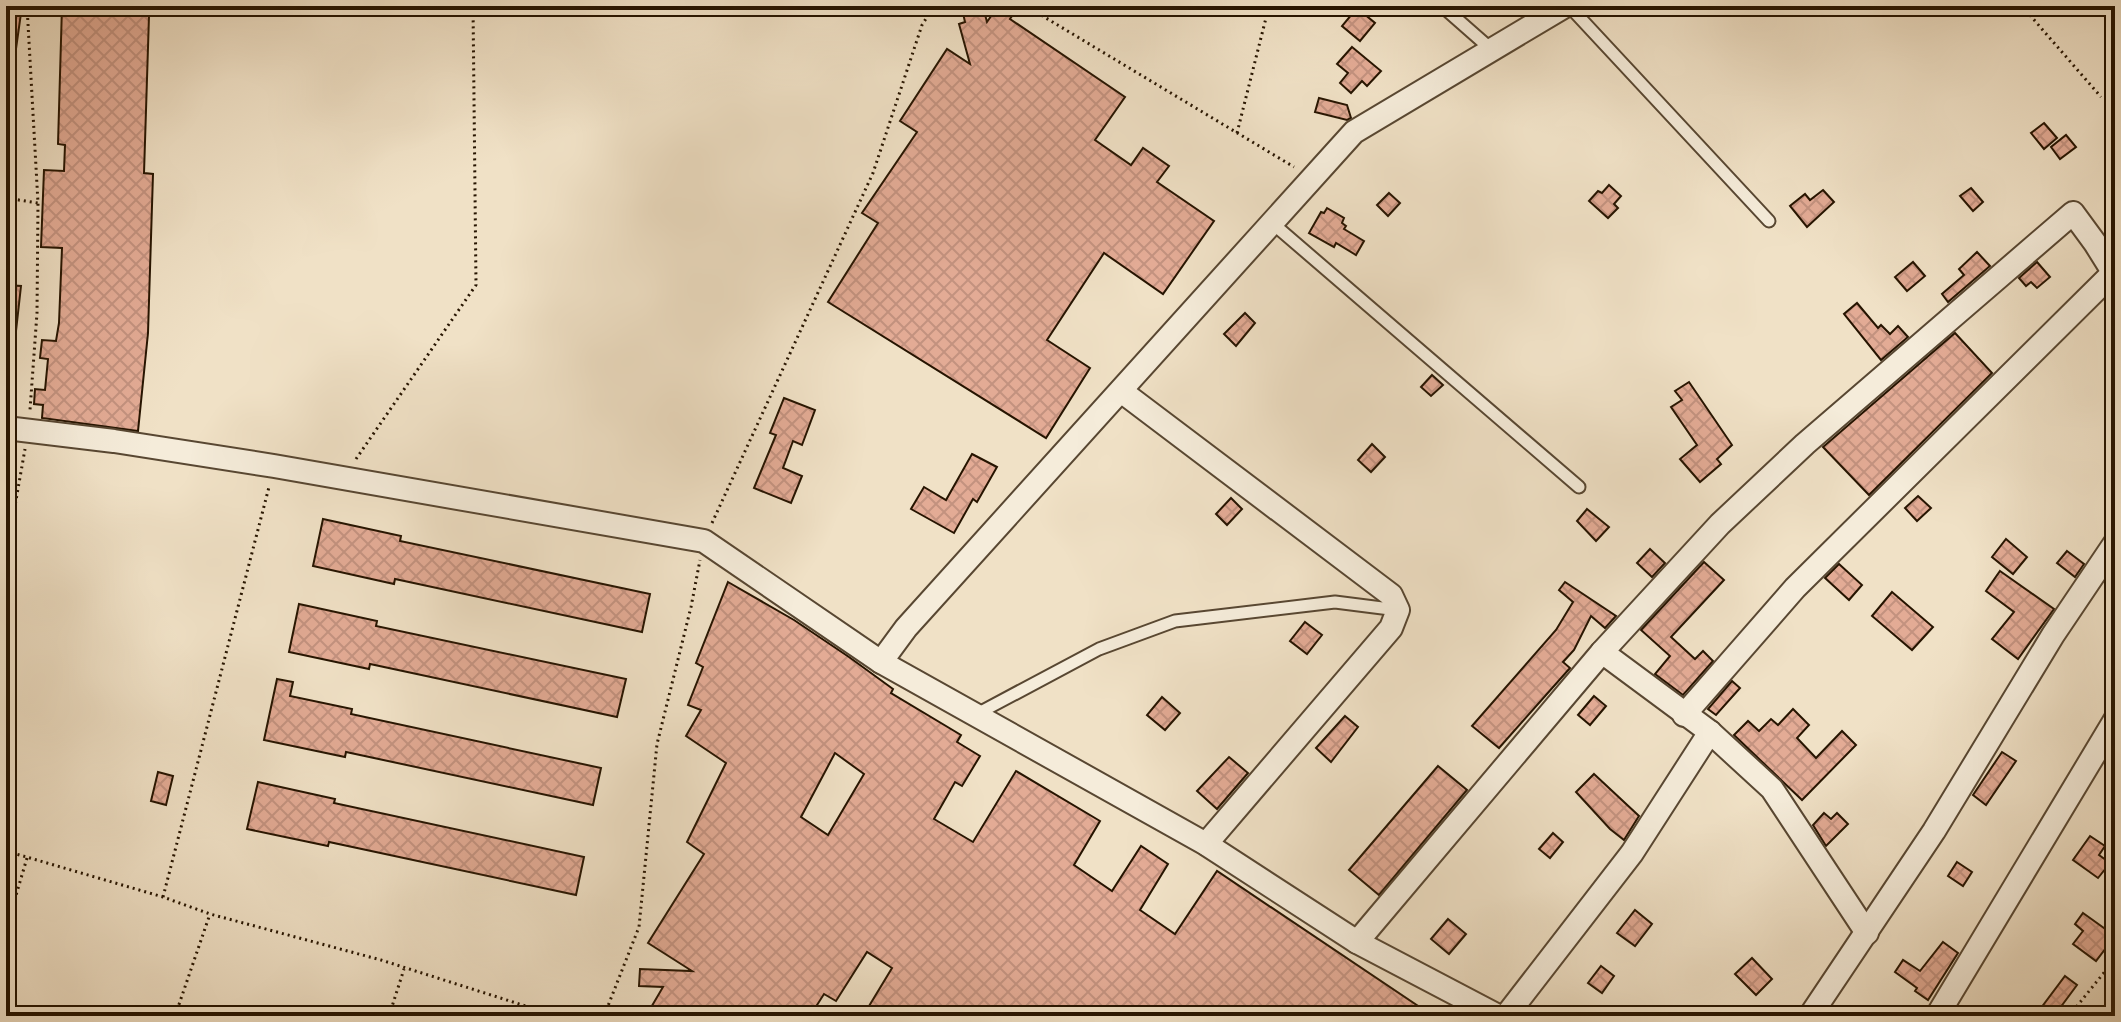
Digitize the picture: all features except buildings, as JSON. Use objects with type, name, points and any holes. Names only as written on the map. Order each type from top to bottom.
[{"type":"street","points":[[881,662],[906,628],[1354,132],[1567,6]]},
{"type":"street","points":[[1357,942],[1602,652],[1720,524],[1805,444],[2073,213],[2114,274],[1795,588],[1684,715]]},
{"type":"street","points":[[1121,391],[1391,595],[1398,610],[1391,628],[1206,844]]},
{"type":"street","points":[[17,430],[114,441],[274,466],[704,541],[881,662],[1206,844],[1357,942],[1498,1016]]},
{"type":"street","points":[[1810,1016],[1934,831],[2053,635],[2115,543]]},
{"type":"street","points":[[1602,652],[1710,732],[1772,789],[1867,933]]},
{"type":"street","points":[[1937,1016],[2115,720]]},
{"type":"street","points":[[1506,1016],[1632,853],[1710,732]]},
{"type":"lane","points":[[1442,6],[1493,50]]},
{"type":"lane","points":[[1567,6],[1769,221]]},
{"type":"lane","points":[[1271,222],[1579,487]]},
{"type":"lane","points":[[975,715],[1099,649],[1175,621],[1335,602],[1398,610]]},
{"type":"path","points":[[6,557],[17,430],[37,313],[38,203],[27,6]]},
{"type":"path","points":[[343,479],[476,285],[473,6]]},
{"type":"path","points":[[604,1016],[639,927],[657,744],[704,541],[873,173],[922,25],[934,6]]},
{"type":"path","points":[[1026,6],[1312,178]]},
{"type":"path","points":[[1237,133],[1269,6]]},
{"type":"path","points":[[2022,6],[2101,97]]},
{"type":"path","points":[[6,198],[38,203]]},
{"type":"path","points":[[163,897],[274,466]]},
{"type":"path","points":[[6,851],[210,914],[381,960],[557,1016]]},
{"type":"path","points":[[6,929],[27,858]]},
{"type":"path","points":[[175,1016],[210,914]]},
{"type":"path","points":[[2069,1016],[2115,959]]},
{"type":"path","points":[[389,1016],[404,969]]}]
